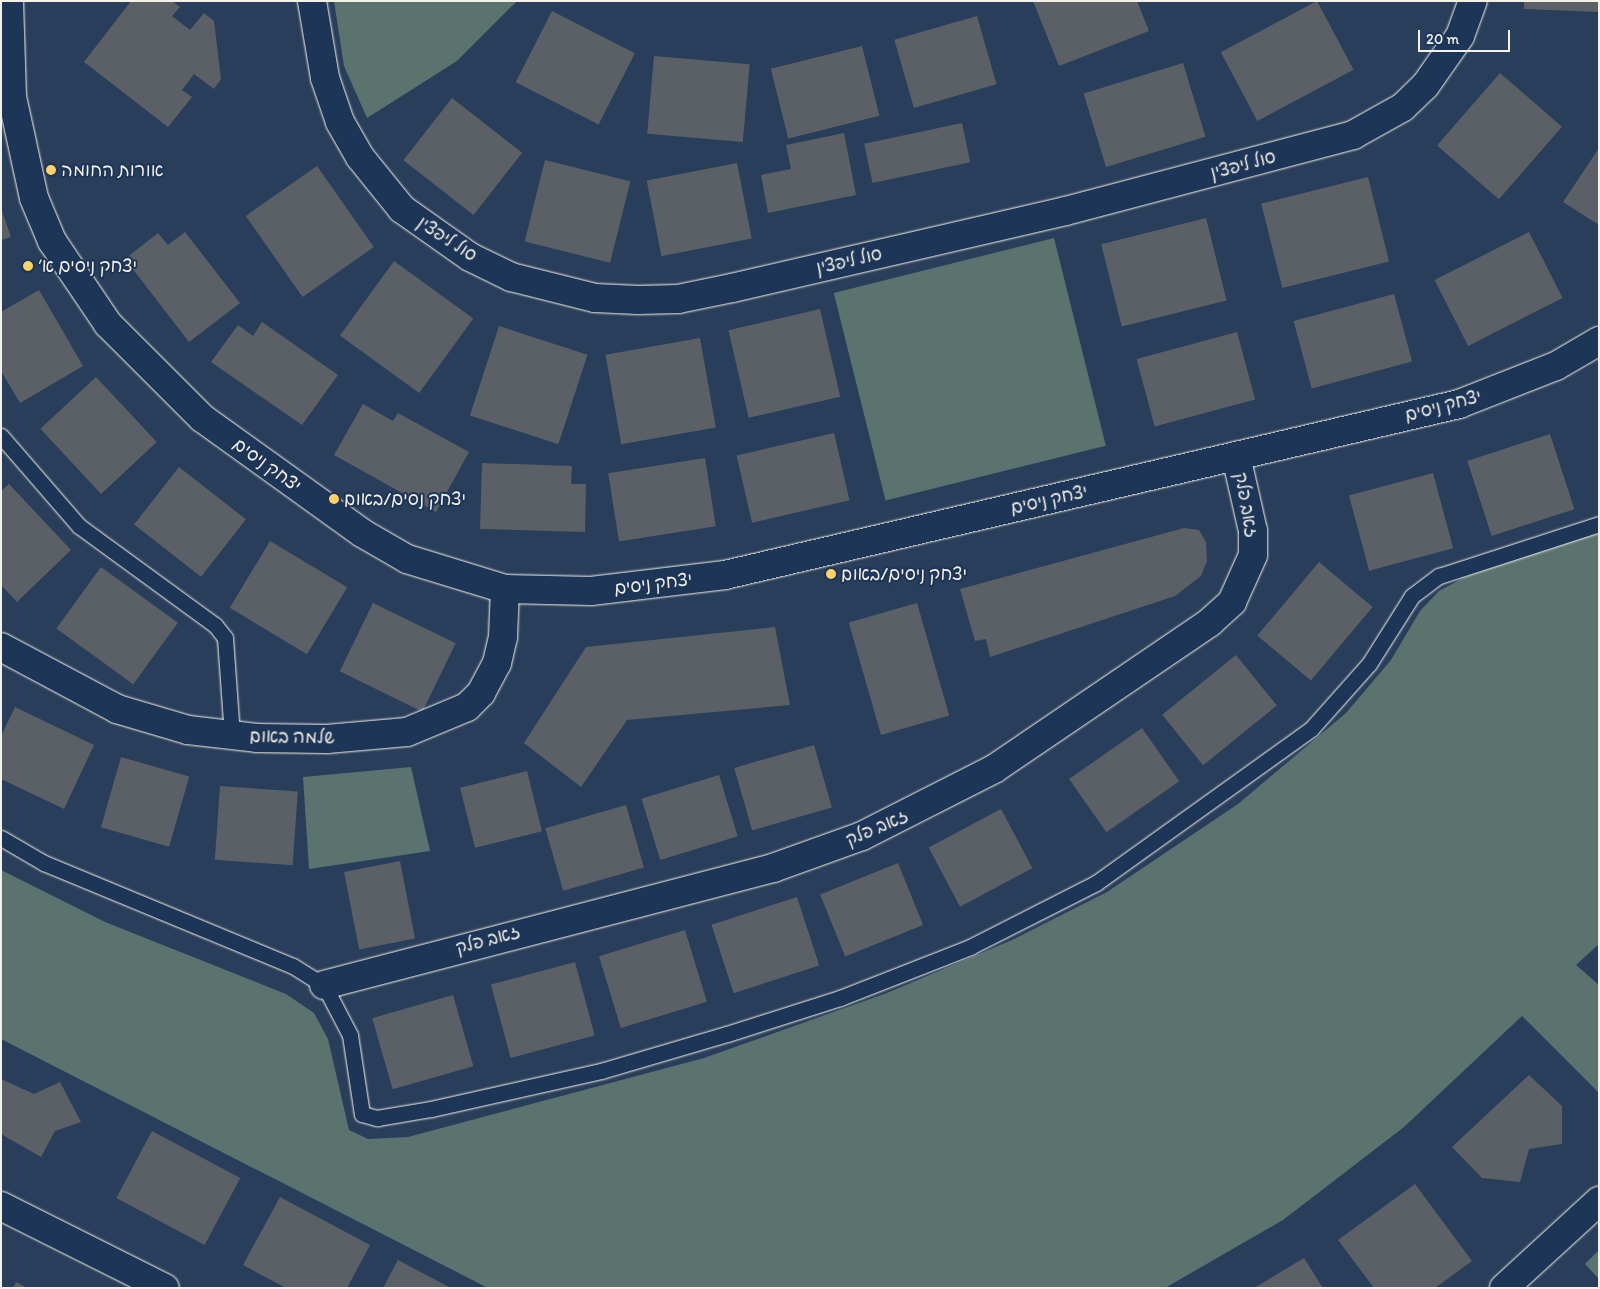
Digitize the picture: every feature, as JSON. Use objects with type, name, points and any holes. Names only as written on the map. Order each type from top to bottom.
[{"type":"street","name":"יצחק ניסים","points":[[9,1],[12,97],[34,198],[52,241],[108,324],[202,418],[362,533],[407,558],[505,589],[591,591],[725,575],[1459,404],[1556,366],[1599,342]]},
{"type":"street","name":"סול ליפצין","points":[[312,1],[325,78],[340,122],[360,158],[402,209],[470,257],[511,277],[595,298],[638,300],[678,299],[723,290],[1066,211],[1353,135],[1403,107],[1425,86],[1460,36],[1474,1]]},
{"type":"street","name":"זאב פלק","points":[[324,985],[773,868],[862,836],[986,773],[1210,622],[1232,602],[1253,555],[1253,531],[1236,456]]},
{"type":"street","name":"שלמה באום","points":[[1,647],[117,708],[188,730],[232,735],[327,739],[407,732],[467,708],[481,693],[497,663],[505,589]]},
{"type":"street","points":[[1504,1288],[1599,1201]]},
{"type":"street","points":[[1,1206],[165,1288]]},
{"type":"lane","points":[[1,436],[79,526],[215,625],[226,638],[232,735]]},
{"type":"lane","points":[[1,838],[44,863],[294,966],[324,985],[350,1035],[362,1114],[377,1118],[601,1071],[840,998],[970,947],[1088,887],[1205,808],[1311,728],[1368,664],[1412,596],[1439,576],[1599,524]]},
{"type":"green space","points":[[334,1],[517,1],[457,61],[367,118],[344,66]]},
{"type":"green space","points":[[1054,238],[1106,446],[886,501],[834,293]]},
{"type":"green space","points":[[1599,531],[1599,944],[1576,965],[1599,985],[1599,1093],[1522,1016],[1404,1127],[1283,1220],[1165,1288],[488,1288],[1,1039],[1,870],[105,922],[286,994],[314,1013],[328,1039],[349,1130],[368,1139],[408,1137],[704,1058],[887,993],[1012,940],[1107,892],[1238,804],[1346,713],[1391,660],[1420,611],[1439,591],[1465,577]]},
{"type":"green space","points":[[411,767],[430,851],[309,869],[303,777]]},
{"type":"green space","points":[[1599,1250],[1599,1279],[1585,1264]]},
{"type":"building","points":[[131,1],[172,1],[180,7],[172,16],[190,30],[204,13],[214,21],[221,79],[214,89],[194,74],[182,90],[192,97],[168,127],[84,62]]},
{"type":"building","points":[[1033,1],[1137,1],[1149,31],[1059,66]]},
{"type":"building","points":[[1317,1],[1354,70],[1257,121],[1221,52]]},
{"type":"building","points":[[1524,1],[1599,1],[1599,12],[1524,9]]},
{"type":"building","points":[[552,11],[635,53],[599,125],[516,82]]},
{"type":"building","points":[[977,16],[997,84],[914,108],[894,40]]},
{"type":"building","points":[[862,46],[879,116],[788,139],[771,69]]},
{"type":"building","points":[[654,56],[750,64],[743,142],[647,134]]},
{"type":"building","points":[[1183,63],[1206,137],[1106,167],[1084,93]]},
{"type":"building","points":[[1500,73],[1562,127],[1499,199],[1437,145]]},
{"type":"building","points":[[452,98],[522,153],[473,215],[403,160]]},
{"type":"building","points":[[962,123],[970,162],[873,183],[864,144]]},
{"type":"building","points":[[844,133],[856,195],[768,213],[761,175],[791,169],[786,145]]},
{"type":"building","points":[[1599,148],[1599,225],[1563,202]]},
{"type":"building","points":[[545,160],[630,181],[610,263],[525,242]]},
{"type":"building","points":[[737,163],[752,239],[661,256],[647,181]]},
{"type":"building","points":[[317,166],[374,247],[303,297],[246,216]]},
{"type":"building","points":[[1368,177],[1389,261],[1282,288],[1261,204]]},
{"type":"building","points":[[1,208],[11,237],[1,240]]},
{"type":"building","points":[[1206,218],[1227,300],[1122,327],[1101,244]]},
{"type":"building","points":[[185,232],[240,303],[189,342],[125,259],[158,233],[168,245]]},
{"type":"building","points":[[1529,232],[1563,298],[1468,346],[1435,280]]},
{"type":"building","points":[[394,261],[473,319],[419,393],[340,335]]},
{"type":"building","points":[[39,290],[83,366],[20,403],[1,371],[1,312]]},
{"type":"building","points":[[1394,294],[1412,362],[1312,389],[1294,321]]},
{"type":"building","points":[[820,309],[840,397],[749,418],[728,330]]},
{"type":"building","points":[[262,322],[338,375],[302,425],[211,362],[238,325],[253,336]]},
{"type":"building","points":[[499,326],[587,355],[558,444],[470,415]]},
{"type":"building","points":[[1237,332],[1255,400],[1155,427],[1137,359]]},
{"type":"building","points":[[700,338],[716,428],[621,444],[605,355]]},
{"type":"building","points":[[96,377],[157,442],[101,494],[40,429]]},
{"type":"building","points":[[363,404],[393,421],[398,413],[469,452],[436,512],[334,455]]},
{"type":"building","points":[[834,433],[850,500],[752,523],[737,455]]},
{"type":"building","points":[[1550,434],[1574,509],[1492,536],[1467,461]]},
{"type":"building","points":[[705,458],[716,526],[619,541],[608,473]]},
{"type":"building","points":[[482,463],[572,466],[571,484],[586,484],[585,532],[480,529]]},
{"type":"building","points":[[179,467],[246,519],[201,577],[134,525]]},
{"type":"building","points":[[1433,473],[1453,548],[1369,571],[1349,496]]},
{"type":"building","points":[[9,484],[71,550],[17,602],[1,585],[1,491]]},
{"type":"building","points":[[1184,528],[1199,530],[1206,542],[1207,561],[1201,576],[1175,596],[990,657],[986,639],[975,641],[960,589]]},
{"type":"building","points":[[270,541],[347,587],[307,654],[230,608]]},
{"type":"building","points":[[1319,562],[1373,607],[1311,681],[1257,636]]},
{"type":"building","points":[[101,567],[178,623],[133,684],[56,628]]},
{"type":"building","points":[[373,603],[456,643],[422,712],[340,671]]},
{"type":"building","points":[[917,603],[949,715],[881,735],[849,623]]},
{"type":"building","points":[[775,627],[790,705],[627,720],[581,787],[524,743],[586,647]]},
{"type":"building","points":[[1236,655],[1277,706],[1203,765],[1162,715]]},
{"type":"building","points":[[15,707],[94,745],[64,809],[1,779],[1,736]]},
{"type":"building","points":[[1142,728],[1179,781],[1106,832],[1069,779]]},
{"type":"building","points":[[814,745],[832,807],[752,830],[734,768]]},
{"type":"building","points":[[121,757],[189,777],[169,847],[101,827]]},
{"type":"building","points":[[527,771],[542,831],[475,848],[460,788]]},
{"type":"building","points":[[719,775],[738,836],[660,860],[642,799]]},
{"type":"building","points":[[220,786],[298,791],[293,865],[215,860]]},
{"type":"building","points":[[626,805],[644,867],[563,891],[545,828]]},
{"type":"building","points":[[1001,809],[1032,868],[960,907],[929,847]]},
{"type":"building","points":[[400,861],[415,939],[359,949],[344,872]]},
{"type":"building","points":[[898,863],[923,925],[845,957],[820,894]]},
{"type":"building","points":[[797,897],[819,965],[734,993],[711,925]]},
{"type":"building","points":[[685,930],[707,1002],[621,1028],[599,956]]},
{"type":"building","points":[[575,962],[595,1035],[511,1058],[491,985]]},
{"type":"building","points":[[453,995],[473,1066],[393,1089],[372,1018]]},
{"type":"building","points":[[1529,1075],[1562,1106],[1562,1144],[1529,1149],[1520,1182],[1482,1178],[1452,1147]]},
{"type":"building","points":[[1,1079],[34,1094],[60,1082],[81,1122],[55,1131],[41,1157],[1,1134]]},
{"type":"building","points":[[152,1131],[240,1178],[205,1245],[116,1198]]},
{"type":"building","points":[[1415,1184],[1472,1261],[1435,1288],[1374,1288],[1338,1240]]},
{"type":"building","points":[[280,1197],[370,1245],[347,1288],[286,1288],[243,1265]]},
{"type":"building","points":[[1304,1258],[1323,1288],[1254,1288]]},
{"type":"building","points":[[398,1260],[451,1288],[383,1288]]},
{"type":"building","points":[[16,1282],[27,1288],[13,1288]]},
{"type":"place","name":"אורות החומה","points":[[51,170]]},
{"type":"place","name":"יצחק ניסים א׳","points":[[28,266]]},
{"type":"place","name":"יצחק נסים/באום","points":[[334,499]]},
{"type":"place","name":"יצחק ניסים/באום","points":[[831,574]]}]
